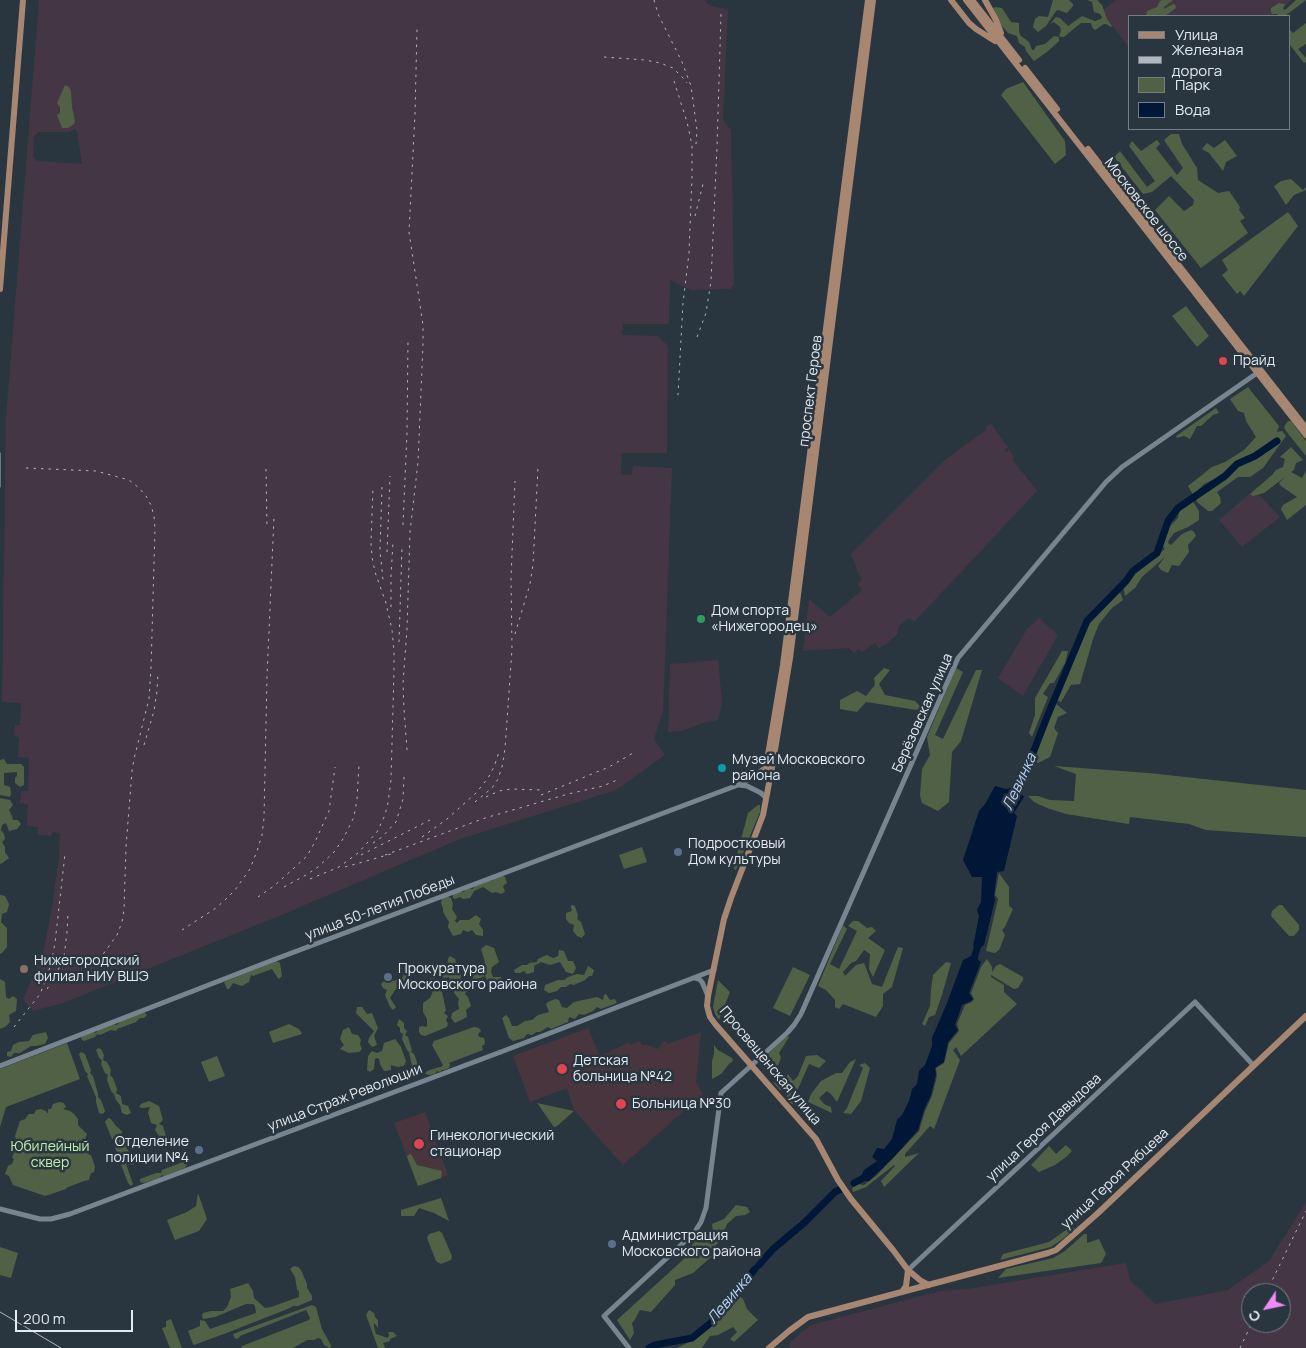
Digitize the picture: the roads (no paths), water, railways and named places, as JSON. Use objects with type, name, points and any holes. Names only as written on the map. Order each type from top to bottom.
[{"type":"main road","points":[[0,289],[23,0]]},
{"type":"main road","name":"проспект Героев","points":[[768,785],[766,767],[783,665],[868,0]]},
{"type":"main road","name":"проспект Героев","points":[[766,798],[790,658],[873,0]]},
{"type":"main road","points":[[951,0],[969,24],[1006,47]]},
{"type":"main road","name":"Московское шоссе","points":[[966,0],[1006,47]]},
{"type":"main road","name":"Московское шоссе","points":[[972,0],[1006,47],[1259,371],[1306,428]]},
{"type":"main road","points":[[985,0],[996,20],[1006,47]]},
{"type":"main road","name":"Московское шоссе","points":[[1259,371],[1306,435]]},
{"type":"main road","name":"Просвещенская улица","points":[[766,798],[763,815],[726,914],[708,996],[708,1010],[713,1021],[816,1139],[838,1180],[908,1270],[921,1281],[929,1284]]},
{"type":"main road","name":"улица Героя Рябцева","points":[[770,1348],[789,1331],[808,1318],[1056,1250],[1306,1016]]},
{"type":"main road","points":[[902,1292],[906,1286],[908,1270]]},
{"type":"street","name":"Берёзовская улица","points":[[629,1348],[604,1316],[694,1233],[701,1222],[706,1208],[721,1093],[788,1033],[801,1014],[958,658],[1106,482],[1122,467],[1259,371]]},
{"type":"street","name":"улица 50-летия Победы","points":[[0,1066],[273,960],[738,785],[766,767]]},
{"type":"street","points":[[738,785],[747,786],[761,793],[766,798]]},
{"type":"street","name":"улица Страж Революции","points":[[0,1209],[40,1219],[51,1219],[70,1214],[714,970]]},
{"type":"street","points":[[695,978],[701,980],[708,996]]},
{"type":"street","name":"улица Героя Давыдова","points":[[908,1270],[1195,1002],[1254,1066]]},
{"type":"water","points":[[1013,785],[1024,797],[1014,813],[1017,816],[1004,871],[997,872],[995,900],[984,945],[977,950],[973,946],[979,916],[977,910],[981,902],[982,877],[972,877],[963,860],[979,811],[995,786],[1006,789],[1011,788]]},
{"type":"water","points":[[971,956],[981,962],[969,993],[973,999],[962,1005],[955,1025],[958,1030],[948,1042],[944,1062],[935,1068],[936,1075],[931,1095],[918,1130],[869,1181],[859,1181],[864,1170],[877,1161],[872,1157],[877,1148],[884,1149],[892,1139],[897,1120],[902,1115],[909,1101],[912,1089],[917,1084],[919,1071],[925,1065],[932,1046],[932,1038],[963,960]]},
{"type":"waterway","name":"Левинка","points":[[1012,793],[1024,776],[1087,621],[1126,581],[1133,571],[1157,553],[1168,521],[1178,508],[1225,476],[1237,464],[1255,456],[1277,441]]},
{"type":"waterway","name":"Левинка","points":[[972,965],[979,942]]},
{"type":"waterway","name":"Левинка","points":[[854,1183],[867,1176]]},
{"type":"waterway","name":"Левинка","points":[[759,1265],[773,1249],[804,1223],[835,1192],[841,1189]]},
{"type":"waterway","name":"Левинка","points":[[649,1348],[655,1345],[692,1338],[713,1321],[755,1269]]},
{"type":"tram line","points":[[0,453],[0,487]]},
{"type":"tram line","points":[[0,1312],[61,1348]]},
{"type":"railway","points":[[654,0],[658,14],[682,62],[691,86],[697,130],[696,144]]},
{"type":"railway","points":[[697,337],[706,313],[711,281],[721,14]]},
{"type":"railway","points":[[407,750],[403,683],[410,532],[418,462],[423,344],[423,325],[409,232],[417,29]]},
{"type":"railway","points":[[604,57],[660,63],[673,68],[687,83]]},
{"type":"railway","points":[[674,81],[692,145],[689,253],[683,303],[678,395]]},
{"type":"railway","points":[[695,216],[704,180]]},
{"type":"railway","points":[[403,525],[407,433],[408,340]]},
{"type":"railway","points":[[515,634],[530,584],[533,565],[538,467]]},
{"type":"railway","points":[[26,468],[96,471],[129,480],[146,496],[154,516],[149,699],[132,771],[126,847],[124,910],[117,935],[101,957],[78,975]]},
{"type":"railway","points":[[266,469],[267,527]]},
{"type":"railway","points":[[387,552],[390,476]]},
{"type":"railway","points":[[475,802],[492,788],[498,779],[505,749],[512,649],[511,578],[515,481]]},
{"type":"railway","points":[[310,879],[339,867],[358,853],[377,832],[388,803],[391,780],[394,652],[392,630],[386,603],[372,557],[373,487]]},
{"type":"railway","points":[[382,487],[380,550],[383,580]]},
{"type":"railway","points":[[182,930],[216,908],[235,890],[250,869],[262,835],[274,517]]},
{"type":"railway","points":[[391,607],[393,542]]},
{"type":"railway","points":[[399,642],[402,547]]},
{"type":"railway","points":[[144,745],[154,711],[158,672]]},
{"type":"railway","points":[[422,837],[447,819],[476,793],[488,778],[499,752]]},
{"type":"railway","points":[[541,795],[609,767],[633,753]]},
{"type":"railway","points":[[284,887],[318,867],[334,852],[343,839],[354,817],[359,765]]},
{"type":"railway","points":[[258,897],[274,886],[307,856],[329,811],[335,767]]},
{"type":"railway","points":[[373,843],[382,837],[396,822],[403,799],[404,777]]},
{"type":"railway","points":[[385,855],[485,818],[603,786],[617,780]]},
{"type":"railway","points":[[486,797],[499,791],[511,789],[543,790]]},
{"type":"railway","points":[[361,855],[432,819]]},
{"type":"railway","points":[[14,1027],[40,994],[51,964],[65,854]]},
{"type":"railway","points":[[345,867],[391,854]]},
{"type":"railway","points":[[47,989],[64,957],[68,913]]},
{"type":"railway","points":[[1271,1283],[1306,1211]]},
{"type":"railway","points":[[1240,1348],[1247,1333]]},
{"type":"place","name":"Прайд","points":[[1223,361]]},
{"type":"place","name":"Дом спорта «Нижегородец»","points":[[701,619]]},
{"type":"place","name":"Музей Московского района","points":[[722,768]]},
{"type":"place","name":"Подростковый Дом культуры","points":[[678,852]]},
{"type":"place","name":"Нижегородский филиал НИУ ВШЭ","points":[[24,969]]},
{"type":"place","name":"Прокуратура Московского района","points":[[388,977]]},
{"type":"place","name":"Детская больница №42","points":[[562,1069]]},
{"type":"place","name":"Больница №30","points":[[621,1104]]},
{"type":"place","name":"Гинекологический стационар","points":[[419,1144]]},
{"type":"place","name":"Отделение полиции №4","points":[[199,1150]]},
{"type":"place","name":"Администрация Московского района","points":[[612,1244]]},
{"type":"park label","name":"Юбилейный сквер","points":[[50,1156]]}]
